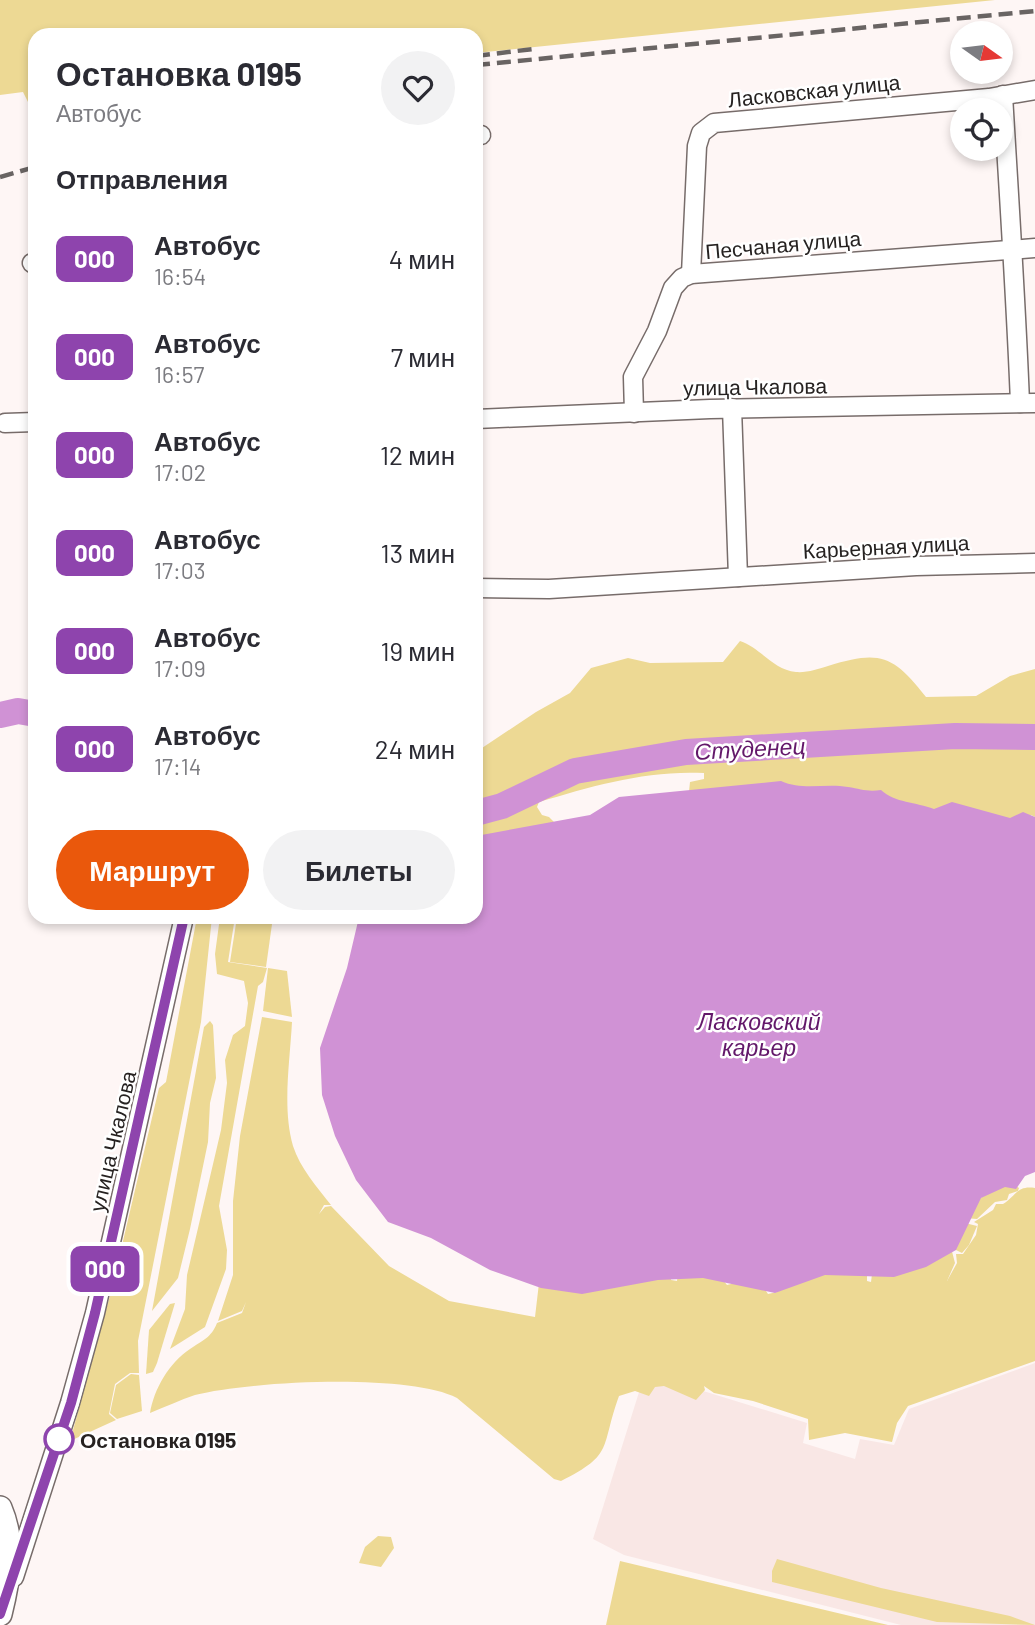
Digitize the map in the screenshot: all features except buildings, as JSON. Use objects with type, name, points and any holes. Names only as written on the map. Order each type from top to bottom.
[{"type":"main road","points":[[0,1508],[6,1524],[10,1552],[0,1614]]},
{"type":"street","name":"Ласковская улица","points":[[691,274],[697,146],[707,127],[732,120],[1035,90]]},
{"type":"street","points":[[1003,95],[1027,403]]},
{"type":"street","name":"Песчаная улица","points":[[634,413],[633,377],[657,331],[673,288],[682,278],[691,274],[1035,248]]},
{"type":"street","name":"улица Чкалова","points":[[483,419],[732,408],[1027,403]]},
{"type":"street","points":[[732,408],[738,577]]},
{"type":"street","points":[[5,423],[28,422]]},
{"type":"street","name":"Карьерная улица","points":[[483,588],[549,589],[1035,563]]},
{"type":"street","name":"улица Чкалова","points":[[0,1614],[68,1410],[95,1313],[182,924]]},
{"type":"shaded area","points":[[0,0],[995,0],[483,52],[483,28],[28,28],[28,102],[23,92],[0,95]]},
{"type":"shaded area","points":[[740,641],[780,667],[796,672],[861,658],[873,658],[884,660],[904,672],[926,697],[976,696],[1010,676],[1035,669],[1035,817],[1031,815],[1024,821],[951,812],[688,801],[690,782],[704,779],[704,773],[662,774],[620,780],[539,802],[537,807],[542,815],[549,817],[558,826],[483,849],[483,747],[570,693],[591,668],[628,658],[650,663],[723,662]]},
{"type":"shaded area","points":[[196,924],[211,924],[201,1022],[138,1341],[139,1373],[130,1373],[115,1384],[109,1414],[116,1420],[70,1441],[111,1292],[159,1088],[166,1082]]},
{"type":"shaded area","points":[[219,924],[234,924],[228,962],[267,968],[263,982],[258,986],[219,1206],[227,1250],[226,1269],[205,1327],[170,1349],[185,1309],[187,1275],[221,1130],[227,1083],[225,1060],[233,1035],[245,1026],[248,1003],[244,981],[217,974],[215,954]]},
{"type":"shaded area","points":[[236,924],[272,924],[266,967],[230,962]]},
{"type":"shaded area","points":[[268,968],[287,971],[292,1017],[263,1011]]},
{"type":"shaded area","points":[[262,1017],[292,1022],[288,1084],[290,1131],[300,1162],[331,1205],[324,1205],[319,1214],[325,1207],[331,1206],[389,1266],[449,1301],[535,1317],[539,1283],[671,1270],[671,1280],[677,1281],[678,1272],[723,1280],[727,1285],[739,1282],[764,1288],[768,1294],[777,1292],[785,1272],[867,1273],[867,1281],[871,1282],[872,1274],[950,1244],[955,1263],[947,1281],[957,1263],[956,1254],[963,1254],[976,1235],[978,1224],[974,1222],[993,1210],[996,1204],[1003,1204],[1020,1190],[1029,1187],[1035,1188],[1035,1361],[908,1406],[897,1423],[892,1442],[845,1433],[809,1440],[808,1419],[753,1401],[714,1393],[704,1386],[705,1390],[696,1400],[664,1386],[655,1387],[649,1396],[635,1391],[619,1396],[607,1439],[598,1456],[590,1464],[561,1481],[554,1479],[457,1398],[434,1390],[404,1385],[329,1382],[252,1386],[195,1395],[150,1413],[159,1386],[175,1362],[209,1335],[217,1323],[242,1313],[246,1302],[242,1311],[218,1321],[233,1275],[233,1201],[240,1136]]},
{"type":"shaded area","points":[[210,1021],[213,1025],[216,1078],[210,1103],[208,1142],[178,1278],[152,1311],[204,1027]]},
{"type":"shaded area","points":[[1009,1181],[1019,1188],[1018,1191],[1009,1194],[1007,1200],[995,1202],[977,1219],[965,1218],[972,1203]]},
{"type":"shaded area","points":[[961,1222],[977,1226],[969,1245],[962,1253],[954,1249]]},
{"type":"shaded area","points":[[175,1303],[157,1363],[153,1372],[146,1374],[149,1330],[170,1304]]},
{"type":"shaded area","points":[[1035,1363],[1035,1625],[901,1625],[624,1555],[593,1539],[645,1373],[807,1423],[803,1443],[855,1459],[860,1439],[894,1445],[909,1409]]},
{"type":"shaded area","points":[[131,1374],[139,1375],[142,1411],[117,1419],[110,1413],[116,1385]]},
{"type":"shaded area","points":[[378,1536],[391,1537],[394,1548],[381,1567],[359,1563],[365,1547]]},
{"type":"shaded area","points":[[777,1559],[881,1588],[1010,1616],[1035,1625],[937,1622],[772,1582],[772,1571]]},
{"type":"shaded area","points":[[620,1561],[888,1625],[606,1625]]},
{"type":"water","name":"Ласковский карьер","points":[[781,781],[798,786],[881,790],[899,800],[934,809],[952,802],[1010,818],[1023,812],[1035,817],[1035,1172],[1025,1176],[1016,1189],[1005,1187],[981,1198],[956,1250],[926,1267],[894,1277],[825,1275],[775,1293],[703,1278],[658,1280],[582,1294],[541,1288],[490,1270],[431,1238],[388,1222],[356,1180],[335,1136],[322,1095],[320,1048],[347,968],[357,924],[483,924],[483,835],[590,815],[619,797]]},
{"type":"waterway","name":"Студенец","points":[[0,715],[18,711],[28,713]]},
{"type":"waterway","name":"Студенец","points":[[483,811],[502,806],[575,771],[686,752],[955,736],[1035,737]]},
{"type":"railway","points":[[483,64],[1035,11]]},
{"type":"railway","points":[[483,55],[533,49]]},
{"type":"railway","points":[[0,177],[28,169]]},
{"type":"bus line","name":"000","points":[[0,1614],[71,1403],[95,1313],[183,924]]},
{"type":"place","name":"Остановка 0195","points":[[59,1439]]}]
